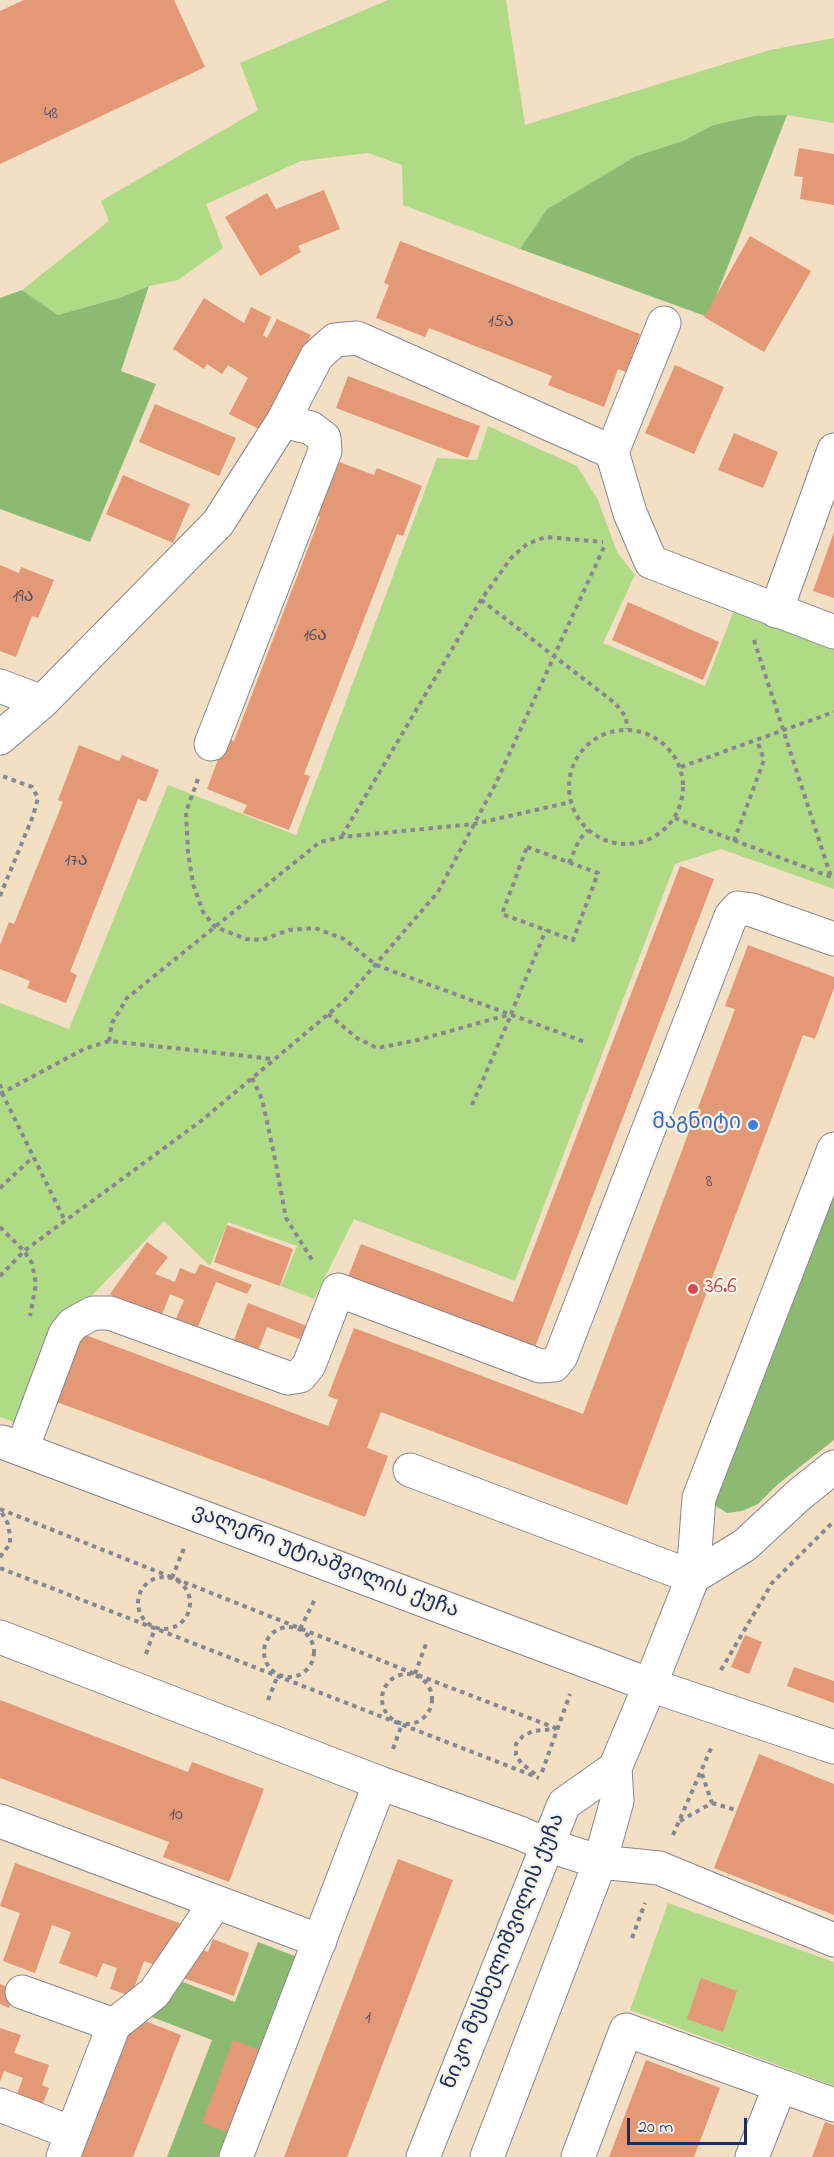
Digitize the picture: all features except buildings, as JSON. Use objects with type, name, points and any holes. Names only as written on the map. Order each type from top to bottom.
[{"type":"street","points":[[664,323],[612,452],[630,513],[651,562],[740,598],[834,632]]},
{"type":"street","points":[[0,738],[42,702],[218,523],[283,421],[317,356],[335,340],[357,338],[612,452]]},
{"type":"street","points":[[211,744],[325,451],[324,438],[311,428],[283,421]]},
{"type":"street","points":[[776,610],[834,450]]},
{"type":"street","points":[[0,686],[42,702]]},
{"type":"street","points":[[11,1445],[65,1334],[73,1324],[93,1313],[110,1313],[288,1378],[300,1376],[309,1365],[338,1290],[540,1366],[554,1365],[561,1356],[731,916],[738,908],[752,910],[834,939]]},
{"type":"street","points":[[487,2157],[600,1862],[617,1801],[615,1768],[693,1577],[699,1498],[834,1149]]},
{"type":"street","name":"ვალერი უტიაშვილის ქუჩა","points":[[11,1445],[650,1685],[834,1748]]},
{"type":"street","points":[[693,1577],[745,1545],[800,1494],[834,1467]]},
{"type":"street","points":[[410,1470],[693,1577]]},
{"type":"street","points":[[0,1637],[547,1845],[600,1862],[659,1869],[834,1940]]},
{"type":"street","name":"ნიკო მუსხელიშვილის ქუჩა","points":[[423,2157],[564,1804],[615,1768]]},
{"type":"street","points":[[236,2157],[380,1783]]},
{"type":"street","points":[[0,1821],[320,1941]]},
{"type":"street","points":[[0,2105],[68,2145],[114,2025],[154,1993],[216,1902]]},
{"type":"street","points":[[22,1992],[114,2025]]},
{"type":"street","points":[[578,2157],[626,2030],[834,2106]]},
{"type":"street","points":[[752,2157],[780,2086]]},
{"type":"path","points":[[0,1276],[24,1251],[201,1121],[344,1001],[438,892],[496,783],[612,531],[630,513]]},
{"type":"path","points":[[342,837],[481,600],[511,558],[527,544],[546,537],[606,543]]},
{"type":"path","points":[[740,598],[832,877]]},
{"type":"path","points":[[481,600],[615,703],[626,717],[627,729]]},
{"type":"path","points":[[681,767],[834,712]]},
{"type":"path","points":[[627,729],[644,732],[660,740],[672,752],[681,767],[684,784],[682,802],[675,818],[662,833],[644,842],[624,845],[605,841],[588,830],[575,814],[568,796],[569,776],[576,757],[590,742],[607,732],[627,729]]},
{"type":"path","points":[[734,841],[764,760],[757,740]]},
{"type":"path","points":[[211,744],[186,812],[188,852],[193,884],[203,912],[215,927],[246,939],[262,940],[289,930],[315,928],[344,939],[376,965],[585,1042]]},
{"type":"path","points":[[0,775],[32,787],[38,798],[33,816],[0,896]]},
{"type":"path","points":[[109,1041],[112,1023],[127,998],[320,842],[342,837],[474,824],[571,802]]},
{"type":"path","points":[[675,818],[832,877]]},
{"type":"path","points":[[569,863],[579,840],[588,830]]},
{"type":"path","points":[[527,847],[569,863],[598,873],[573,940],[502,914],[527,847]]},
{"type":"path","points":[[472,1105],[546,930]]},
{"type":"path","points":[[328,1014],[357,1038],[377,1048],[418,1040],[511,1014]]},
{"type":"path","points":[[1,1094],[84,1048],[109,1041],[274,1059]]},
{"type":"path","points":[[252,1078],[262,1100],[286,1218],[310,1258],[338,1290]]},
{"type":"path","points":[[0,1084],[1,1094],[65,1221]]},
{"type":"path","points":[[0,1188],[33,1156]]},
{"type":"path","points":[[0,1227],[24,1251]]},
{"type":"path","points":[[0,1509],[8,1524],[10,1544],[0,1557]]},
{"type":"path","points":[[0,1509],[558,1729],[533,1731],[516,1744],[516,1755],[520,1763],[540,1778],[0,1568]]},
{"type":"path","points":[[156,1577],[172,1578],[186,1589],[190,1607],[181,1622],[165,1629],[155,1628],[142,1618],[137,1603],[139,1594],[149,1581],[156,1577]]},
{"type":"path","points":[[291,1627],[300,1629],[312,1640],[314,1655],[312,1664],[301,1675],[285,1678],[278,1675],[266,1663],[263,1654],[264,1645],[274,1631],[291,1627]]},
{"type":"path","points":[[415,1674],[429,1684],[432,1692],[431,1710],[419,1722],[402,1724],[388,1716],[384,1709],[382,1692],[386,1685],[398,1675],[415,1674]]},
{"type":"path","points":[[701,1771],[712,1803]]},
{"type":"path","points":[[679,1822],[712,1803],[736,1810]]},
{"type":"green space","points":[[388,0],[506,0],[525,125],[770,50],[834,38],[834,123],[787,115],[754,116],[713,125],[683,141],[636,156],[547,209],[520,249],[403,205],[402,165],[368,153],[301,161],[206,204],[223,248],[178,280],[149,286],[122,297],[58,315],[22,290],[109,221],[101,201],[258,110],[240,63]]},
{"type":"green space","points":[[787,115],[708,317],[520,249],[547,209],[636,156],[683,141],[713,125],[754,116]]},
{"type":"green space","points":[[149,286],[121,371],[156,384],[90,542],[0,509],[0,298],[22,290],[58,315],[122,297]]},
{"type":"green space","points":[[488,426],[577,466],[598,500],[617,552],[635,575],[603,643],[705,686],[734,610],[834,645],[834,889],[721,849],[675,864],[515,1281],[354,1219],[314,1299],[281,1286],[297,1246],[228,1222],[210,1266],[164,1221],[42,1347],[20,1424],[0,1417],[0,1003],[69,1029],[168,785],[296,835],[437,458],[477,460]]},
{"type":"green space","points":[[834,1184],[834,1440],[777,1485],[758,1504],[742,1511],[727,1513],[716,1506],[716,1489]]},
{"type":"green space","points":[[668,1903],[834,1962],[834,2086],[630,2010]]},
{"type":"green space","points":[[258,1942],[297,1957],[220,2157],[167,2157],[212,2040],[136,2011],[152,1970],[235,2002]]},
{"type":"place","name":"მაგნიტი","points":[[753,1125]]},
{"type":"place","name":"36.6","points":[[693,1289]]}]
